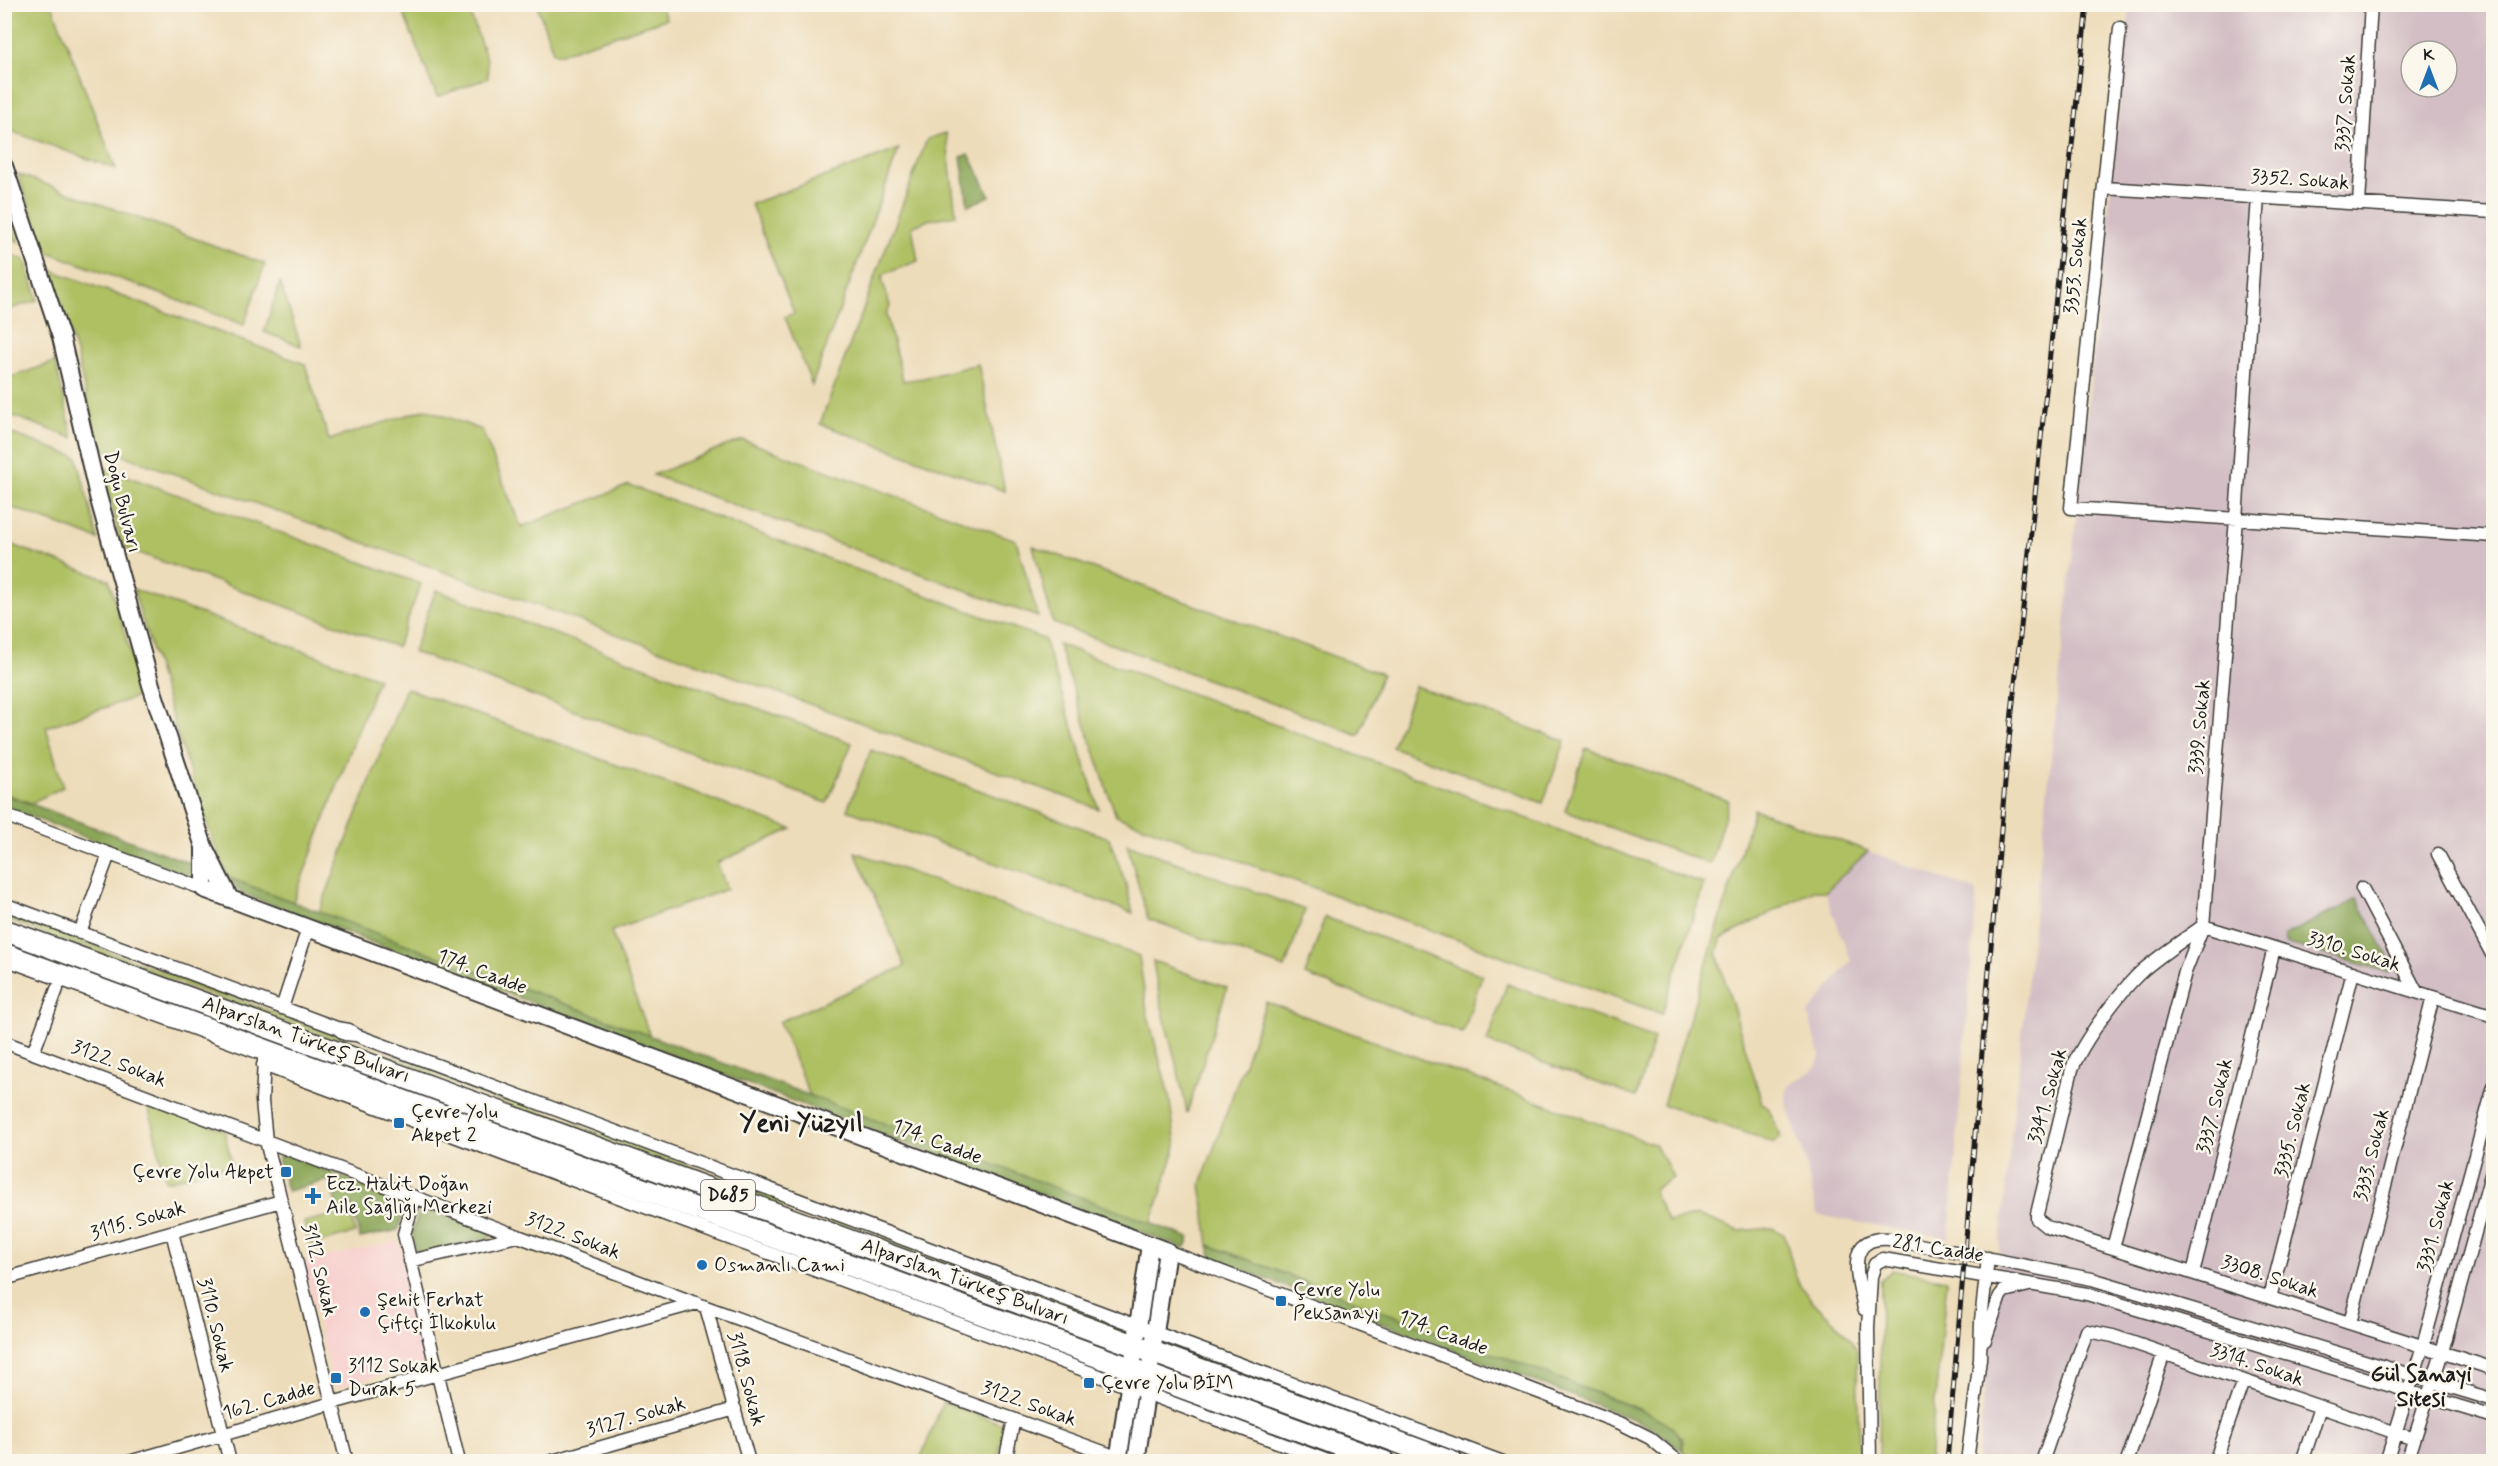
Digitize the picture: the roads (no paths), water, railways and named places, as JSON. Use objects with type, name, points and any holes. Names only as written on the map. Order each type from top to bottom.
[{"type":"highway","name":"Alparslan Türkeş Bulvarı","points":[[4,930],[1145,1338],[1452,1461]]},
{"type":"highway","name":"Alparslan Türkeş Bulvarı","points":[[4,954],[264,1058],[1139,1381],[1385,1461]]},
{"type":"street","name":"3337. Sokak","points":[[2359,204],[2371,4]]},
{"type":"street","name":"3353. Sokak","points":[[2120,28],[2071,508],[2236,519]]},
{"type":"street","name":"Doğu Bulvarı","points":[[4,166],[61,337],[124,595],[204,847],[230,899]]},
{"type":"street","name":"3352. Sokak","points":[[2104,188],[2493,212]]},
{"type":"street","name":"3339. Sokak","points":[[2113,1248],[2185,972],[2204,926],[2236,519],[2258,197]]},
{"type":"street","points":[[2236,519],[2493,536]]},
{"type":"street","name":"174. Cadde","points":[[4,814],[1620,1423],[1650,1438],[1679,1461]]},
{"type":"street","name":"Doğu Bulvarı","points":[[204,847],[204,889]]},
{"type":"street","points":[[81,933],[109,854]]},
{"type":"street","points":[[2438,854],[2493,958]]},
{"type":"street","points":[[2362,888],[2416,991]]},
{"type":"street","points":[[4,904],[282,1008],[337,1028],[349,1030],[356,1035],[1145,1338],[1503,1461]]},
{"type":"street","name":"3310. Sokak","points":[[2204,926],[2493,1016]]},
{"type":"street","name":"3341. Sokak","points":[[2037,1220],[2038,1207],[2072,1069],[2078,1054],[2137,976],[2204,926]]},
{"type":"street","points":[[282,1008],[308,928]]},
{"type":"street","name":"3337. Sokak","points":[[2193,1273],[2274,948]]},
{"type":"street","name":"3335. Sokak","points":[[2270,1298],[2353,972]]},
{"type":"street","points":[[33,1053],[57,989]]},
{"type":"street","name":"3333. Sokak","points":[[2350,1323],[2433,997]]},
{"type":"street","name":"3122. Sokak","points":[[4,1042],[517,1236],[1122,1460]]},
{"type":"street","name":"3112. Sokak","points":[[264,1058],[262,1101],[266,1141],[347,1461]]},
{"type":"street","name":"3331. Sokak","points":[[2386,1461],[2423,1346],[2493,1086]]},
{"type":"street","name":"3331. Sokak","points":[[2407,1461],[2442,1352],[2493,1164]]},
{"type":"street","points":[[415,1197],[404,1234],[459,1461]]},
{"type":"street","name":"3115. Sokak","points":[[4,1279],[281,1201]]},
{"type":"street","name":"3308. Sokak","points":[[2037,1220],[2047,1227],[2493,1369]]},
{"type":"street","name":"3110. Sokak","points":[[172,1232],[230,1461]]},
{"type":"street","points":[[411,1261],[517,1236]]},
{"type":"street","name":"281. Cadde","points":[[1868,1328],[1856,1265],[1858,1253],[1868,1243],[1889,1239],[2092,1279],[2493,1400]]},
{"type":"street","points":[[1122,1460],[1139,1381],[1145,1338],[1150,1245]]},
{"type":"street","points":[[1145,1338],[1167,1251]]},
{"type":"street","name":"281. Cadde","points":[[1868,1328],[1872,1271],[1875,1263],[1880,1259],[1888,1258],[2035,1284],[2118,1302],[2493,1416]]},
{"type":"street","points":[[1967,1461],[1980,1359],[1981,1320],[1988,1258]]},
{"type":"street","points":[[1980,1359],[2000,1296],[2004,1291],[2035,1284]]},
{"type":"street","name":"162. Cadde","points":[[129,1461],[332,1403],[702,1305]]},
{"type":"street","name":"3118. Sokak","points":[[702,1305],[749,1461]]},
{"type":"street","points":[[1868,1328],[1870,1461]]},
{"type":"street","name":"3314. Sokak","points":[[2042,1461],[2087,1331],[2113,1336],[2414,1439]]},
{"type":"street","points":[[2127,1461],[2164,1353]]},
{"type":"street","points":[[1136,1461],[1139,1381]]},
{"type":"street","points":[[1139,1381],[1331,1461]]},
{"type":"street","points":[[2215,1461],[2243,1381]]},
{"type":"street","points":[[2302,1461],[2320,1407]]},
{"type":"street","name":"3127. Sokak","points":[[549,1461],[735,1409]]},
{"type":"street","points":[[1005,1461],[1014,1419]]},
{"type":"railway","points":[[1947,1462],[2007,759],[2087,4]]},
{"type":"place","name":"Çevre Yolu Akpet 2","points":[[399,1123]]},
{"type":"place","name":"Çevre Yolu Akpet","points":[[286,1172]]},
{"type":"place","name":"Ecz. Halit Doğan Aile Sağlığı Merkezi","points":[[313,1196]]},
{"type":"place","name":"Osmanlı Cami","points":[[702,1265]]},
{"type":"place","name":"Çevre Yolu Peksanayi","points":[[1281,1301]]},
{"type":"place","name":"Şehit Ferhat Çiftçi İlkokulu","points":[[365,1312]]},
{"type":"place","name":"3112 Sokak Durak 5","points":[[336,1378]]},
{"type":"place","name":"Çevre Yolu BİM","points":[[1089,1383]]},
{"type":"district","name":"Yeni Yüzyıl","points":[[801,1124]]},
{"type":"district","name":"Gül Sanayi Sitesi","points":[[2421,1388]]}]
